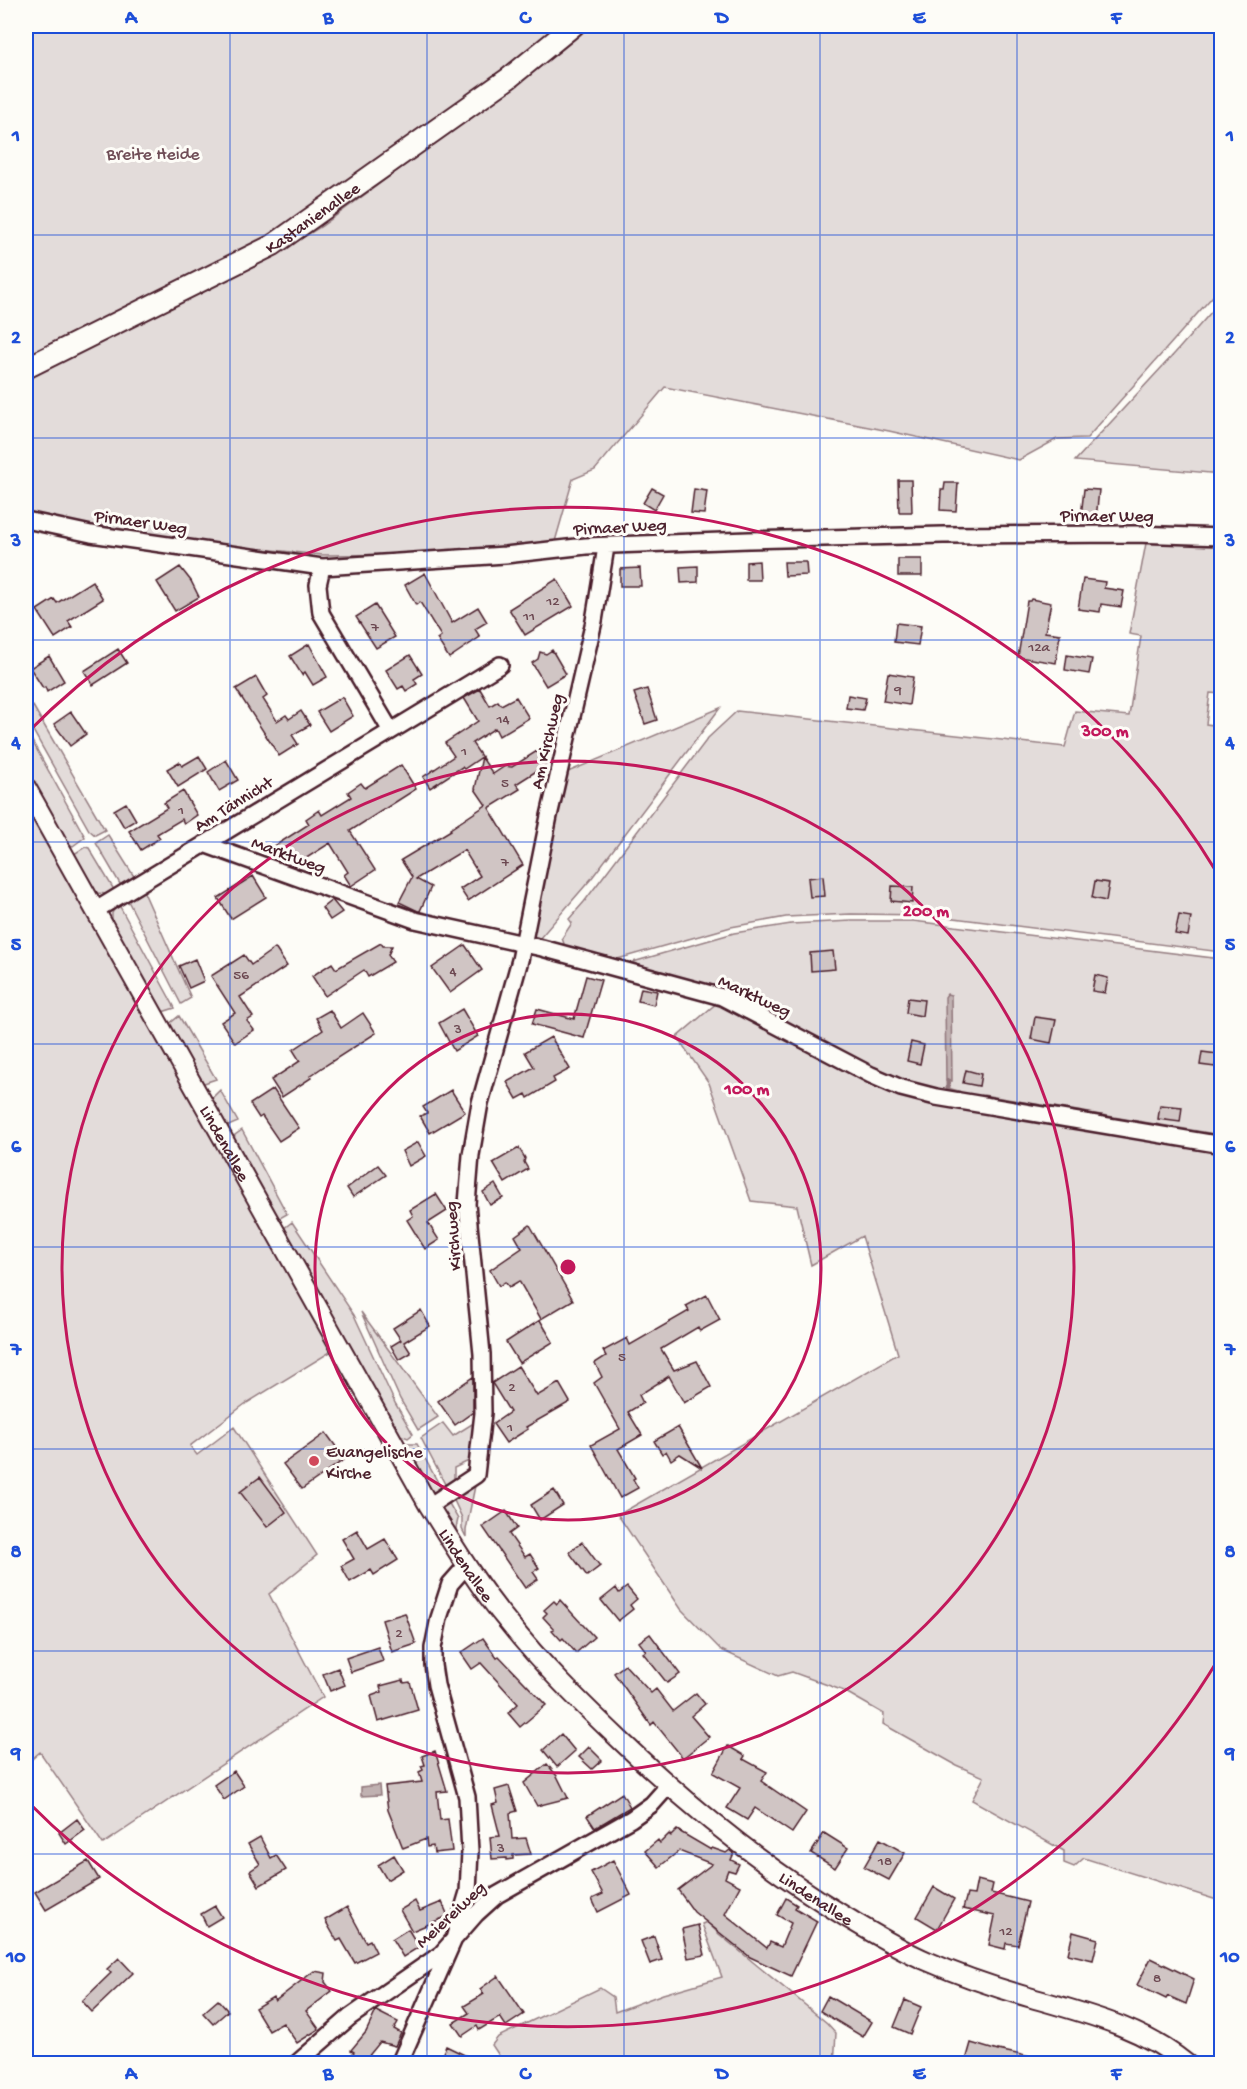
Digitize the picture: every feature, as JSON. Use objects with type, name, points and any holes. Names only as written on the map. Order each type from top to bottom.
[{"type":"main road","name":"Kastanienallee","points":[[26,368],[273,245],[509,78],[573,26]]},
{"type":"street","name":"Pirnaer Weg","points":[[26,520],[91,534],[322,567],[505,555],[586,546],[749,540],[943,535],[1135,534],[1221,537]]},
{"type":"street","name":"Am Kirchweg","points":[[523,944],[549,816],[594,621],[606,547]]},
{"type":"street","points":[[322,567],[318,585],[321,613],[391,731]]},
{"type":"street","name":"Am Tännicht","points":[[96,910],[500,665]]},
{"type":"street","name":"Lindenallee","points":[[26,787],[429,1506],[466,1566],[506,1621],[555,1678],[668,1786],[736,1843],[796,1886],[890,1943],[927,1961],[992,1986],[1090,2014],[1122,2026],[1160,2044],[1187,2064]]},
{"type":"street","name":"Marktweg","points":[[204,844],[415,920],[523,944],[722,997],[871,1075],[901,1088],[936,1097],[1221,1145]]},
{"type":"street","name":"Kirchweg","points":[[429,1506],[476,1475],[483,1413],[482,1354],[467,1204],[471,1155],[480,1103],[523,944]]},
{"type":"street","points":[[399,2064],[454,1939],[468,1892],[467,1797],[436,1685],[434,1648],[439,1618],[450,1584],[466,1566]]},
{"type":"street","name":"Meiereiweg","points":[[296,2064],[350,2017],[441,1954],[476,1914],[497,1895],[631,1819],[652,1804],[668,1786]]},
{"type":"green space","name":"Breite Heide","points":[[26,26],[562,26],[513,65],[269,237],[26,360]]},
{"type":"green space","points":[[591,26],[1221,26],[1221,287],[1087,438],[1057,439],[1019,460],[889,431],[665,387],[595,470],[573,479],[554,545],[454,554],[322,555],[91,532],[26,518],[26,376],[276,254],[322,226]]},
{"type":"green space","points":[[1221,301],[1221,474],[1075,461],[1175,353]]},
{"type":"green space","points":[[1174,538],[1221,542],[1221,694],[1210,693],[1206,724],[1221,726],[1221,952],[930,915],[851,914],[786,917],[731,927],[607,962],[565,947],[562,938],[572,923],[569,919],[708,738],[737,711],[1065,747],[1075,711],[1129,716],[1141,636],[1129,634],[1146,543],[1162,544]]},
{"type":"green space","points":[[33,706],[105,830],[95,835],[89,830],[26,718],[26,711]]},
{"type":"green space","points":[[720,708],[591,879],[540,938],[529,935],[563,774]]},
{"type":"green space","points":[[26,730],[85,837],[73,846],[68,844],[26,769]]},
{"type":"green space","points":[[26,802],[332,1351],[245,1404],[190,1446],[197,1455],[234,1427],[317,1555],[269,1594],[323,1697],[103,1844],[40,1752],[26,1764]]},
{"type":"green space","points":[[108,835],[135,878],[123,884],[120,884],[96,843]]},
{"type":"green space","points":[[85,847],[89,848],[113,888],[112,892],[97,893],[74,854]]},
{"type":"green space","points":[[143,890],[191,998],[181,1004],[126,897]]},
{"type":"green space","points":[[118,903],[175,1008],[162,1012],[112,921],[112,913]]},
{"type":"green space","points":[[913,921],[1221,959],[1221,1139],[904,1084],[724,993],[619,966],[734,933],[791,924]]},
{"type":"green space","points":[[718,1002],[866,1078],[1221,1150],[1220,1901],[1084,1858],[1074,1867],[1064,1863],[1064,1851],[972,1800],[984,1777],[956,1765],[883,1724],[884,1714],[844,1691],[792,1672],[778,1676],[721,1650],[681,1609],[618,1515],[898,1354],[862,1236],[811,1265],[797,1206],[751,1201],[709,1083],[677,1037]]},
{"type":"green space","points":[[179,1016],[216,1079],[201,1084],[168,1025]]},
{"type":"green space","points":[[220,1090],[238,1122],[226,1127],[211,1099]]},
{"type":"green space","points":[[242,1130],[287,1214],[280,1218],[277,1217],[234,1139],[235,1135]]},
{"type":"green space","points":[[292,1222],[354,1315],[395,1403],[413,1434],[408,1438],[397,1434],[283,1229]]},
{"type":"green space","points":[[361,1312],[438,1417],[418,1430],[400,1399]]},
{"type":"green space","points":[[480,1419],[475,1458],[454,1468],[454,1482],[446,1486],[421,1438],[443,1423],[453,1436]]},
{"type":"green space","points":[[403,1444],[417,1444],[441,1488],[435,1492],[430,1491]]},
{"type":"green space","points":[[476,1481],[466,1537],[462,1529],[462,1518],[452,1496]]},
{"type":"green space","points":[[447,1500],[458,1519],[456,1528],[458,1538],[438,1505]]},
{"type":"green space","points":[[707,1922],[836,2033],[834,2064],[504,2063],[492,2045],[498,2037],[600,1988],[613,1997],[615,2012],[663,1994],[722,1977],[702,1924]]},
{"type":"shaded area","points":[[947,994],[951,995],[952,1081],[946,1081],[945,997]]},
{"type":"shaded area","points":[[379,1785],[380,1795],[361,1796],[361,1787]]},
{"type":"building","points":[[898,480],[911,480],[912,512],[899,512]]},
{"type":"building","points":[[945,483],[958,483],[956,511],[940,510],[941,490],[944,490]]},
{"type":"building","points":[[652,488],[663,494],[654,510],[643,503]]},
{"type":"building","points":[[694,489],[707,491],[704,514],[691,513]]},
{"type":"building","points":[[1084,489],[1099,490],[1096,519],[1081,517]]},
{"type":"building","points":[[898,559],[922,559],[922,576],[898,576]]},
{"type":"building","points":[[759,561],[760,580],[746,580],[746,562]]},
{"type":"building","points":[[784,562],[806,562],[807,575],[785,576]]},
{"type":"building","points":[[698,566],[698,582],[681,583],[680,567]]},
{"type":"building","points":[[180,567],[191,581],[199,597],[175,611],[157,582]]},
{"type":"building","points":[[640,568],[641,586],[620,586],[620,569]]},
{"type":"building","points":[[425,573],[452,623],[478,607],[487,622],[475,629],[480,637],[449,658],[437,639],[441,636],[420,602],[416,605],[405,585]]},
{"type":"building","points":[[557,579],[573,606],[525,635],[509,609]]},
{"type":"building","points":[[1083,579],[1105,582],[1104,588],[1124,591],[1121,607],[1101,604],[1100,612],[1078,609]]},
{"type":"building","points":[[92,581],[103,599],[68,621],[72,627],[55,638],[37,610],[54,599],[57,603]]},
{"type":"building","points":[[1031,599],[1051,603],[1045,632],[1060,634],[1056,663],[1018,657],[1027,601]]},
{"type":"building","points":[[375,605],[395,637],[376,648],[356,617]]},
{"type":"building","points":[[896,623],[921,626],[918,645],[894,642]]},
{"type":"building","points":[[309,644],[327,677],[313,685],[305,672],[302,675],[290,656]]},
{"type":"building","points":[[118,649],[127,663],[93,685],[84,671]]},
{"type":"building","points":[[552,650],[566,674],[546,686],[532,663],[538,659],[540,652],[546,654]]},
{"type":"building","points":[[410,655],[422,674],[414,679],[417,684],[406,691],[403,686],[398,689],[386,670]]},
{"type":"building","points":[[1067,655],[1092,659],[1089,674],[1065,670]]},
{"type":"building","points":[[49,656],[64,681],[47,692],[30,668]]},
{"type":"building","points":[[888,673],[913,677],[909,705],[883,701]]},
{"type":"building","points":[[256,677],[267,696],[263,699],[277,721],[286,715],[289,719],[301,711],[310,725],[292,735],[298,744],[279,756],[236,689]]},
{"type":"building","points":[[480,689],[490,706],[498,701],[501,705],[516,697],[529,718],[499,736],[495,728],[472,743],[482,757],[430,788],[423,777],[454,756],[445,743],[478,721],[464,698]]},
{"type":"building","points":[[647,689],[657,720],[645,724],[634,693]]},
{"type":"building","points":[[848,695],[866,698],[863,710],[846,708]]},
{"type":"building","points":[[342,697],[353,716],[329,731],[317,712]]},
{"type":"building","points":[[71,712],[86,734],[70,746],[54,724]]},
{"type":"building","points":[[537,751],[546,765],[516,784],[520,789],[489,808],[523,865],[468,901],[460,889],[480,876],[464,850],[416,879],[431,887],[420,911],[399,902],[412,877],[401,860],[451,830],[486,805],[475,789],[482,758],[493,774],[505,766],[512,767]]},
{"type":"building","points":[[199,756],[207,769],[178,787],[167,769],[179,762],[182,766]]},
{"type":"building","points":[[226,760],[238,780],[219,791],[208,772]]},
{"type":"building","points":[[401,765],[416,789],[350,831],[375,870],[351,886],[344,875],[348,872],[330,843],[294,866],[287,854],[280,858],[273,847],[309,824],[306,819],[319,810],[322,815],[351,797],[348,792],[361,783],[365,788]]},
{"type":"building","points":[[183,791],[197,815],[184,824],[182,819],[157,834],[160,838],[141,850],[129,831],[167,808],[164,803]]},
{"type":"building","points":[[126,803],[136,820],[124,827],[114,810]]},
{"type":"building","points":[[253,876],[266,897],[231,919],[218,898]]},
{"type":"building","points":[[823,876],[825,896],[810,897],[808,878]]},
{"type":"building","points":[[1095,881],[1109,883],[1106,901],[1092,898]]},
{"type":"building","points":[[892,886],[913,887],[912,903],[891,901]]},
{"type":"building","points":[[332,900],[342,912],[330,920],[322,908]]},
{"type":"building","points":[[1179,915],[1191,917],[1188,936],[1175,934]]},
{"type":"building","points":[[381,943],[383,946],[392,946],[388,955],[393,962],[368,977],[364,970],[325,996],[312,976],[332,963],[336,969]]},
{"type":"building","points":[[465,945],[482,970],[450,993],[432,968]]},
{"type":"building","points":[[275,948],[287,966],[240,997],[253,1017],[247,1021],[254,1030],[235,1043],[221,1022],[235,1013],[211,976],[244,955],[251,965]]},
{"type":"building","points":[[833,951],[835,969],[811,971],[810,953]]},
{"type":"building","points":[[195,959],[204,981],[189,988],[179,966]]},
{"type":"building","points":[[1095,975],[1108,978],[1105,993],[1092,991]]},
{"type":"building","points":[[586,976],[601,980],[584,1038],[532,1024],[537,1009],[574,1019]]},
{"type":"building","points":[[641,988],[657,991],[654,1005],[638,1001]]},
{"type":"building","points":[[908,998],[924,1000],[922,1016],[906,1013]]},
{"type":"building","points":[[462,1009],[478,1036],[454,1051],[439,1023]]},
{"type":"building","points":[[330,1010],[341,1028],[363,1013],[376,1033],[282,1097],[271,1080],[300,1061],[293,1050],[323,1030],[316,1018]]},
{"type":"building","points":[[1035,1017],[1056,1020],[1051,1043],[1031,1039]]},
{"type":"building","points":[[551,1037],[570,1069],[553,1078],[555,1082],[528,1098],[526,1094],[517,1099],[507,1082],[534,1067],[525,1052]]},
{"type":"building","points":[[911,1042],[924,1045],[920,1064],[907,1061]]},
{"type":"building","points":[[1202,1052],[1217,1054],[1215,1067],[1200,1065]]},
{"type":"building","points":[[966,1070],[981,1074],[979,1086],[963,1083]]},
{"type":"building","points":[[273,1089],[299,1128],[279,1141],[262,1116],[259,1118],[250,1104]]},
{"type":"building","points":[[451,1090],[465,1112],[430,1133],[420,1116],[427,1113],[423,1107]]},
{"type":"building","points":[[1160,1105],[1182,1107],[1180,1122],[1158,1119]]},
{"type":"building","points":[[418,1142],[426,1156],[409,1166],[402,1151]]},
{"type":"building","points":[[519,1148],[528,1169],[505,1183],[493,1163]]},
{"type":"building","points":[[378,1165],[386,1175],[353,1197],[347,1188]]},
{"type":"building","points":[[495,1184],[503,1198],[490,1205],[483,1192]]},
{"type":"building","points":[[436,1194],[447,1211],[428,1223],[439,1240],[425,1249],[407,1220],[413,1216],[410,1210]]},
{"type":"building","points":[[530,1225],[573,1300],[541,1319],[519,1281],[509,1287],[505,1282],[499,1286],[490,1270],[522,1248],[515,1236]]},
{"type":"building","points":[[707,1295],[720,1320],[700,1331],[698,1327],[661,1349],[674,1370],[697,1361],[711,1387],[684,1403],[669,1376],[639,1395],[643,1403],[628,1412],[642,1435],[618,1449],[635,1478],[633,1479],[638,1488],[620,1498],[591,1445],[620,1429],[594,1383],[602,1377],[595,1363],[606,1356],[603,1351],[627,1338],[630,1345],[689,1311],[686,1306]]},
{"type":"building","points":[[421,1310],[430,1326],[404,1342],[411,1353],[399,1360],[391,1346],[401,1340],[393,1328]]},
{"type":"building","points":[[540,1320],[553,1342],[519,1363],[506,1342]]},
{"type":"building","points":[[518,1366],[537,1396],[559,1383],[570,1402],[526,1427],[528,1429],[506,1443],[493,1424],[510,1412],[492,1383]]},
{"type":"building","points":[[473,1377],[473,1412],[455,1425],[438,1401]]},
{"type":"building","points":[[678,1427],[702,1468],[680,1454],[671,1460],[666,1451],[662,1454],[654,1441]]},
{"type":"building","name":"Evangelische Kirche","points":[[326,1433],[345,1459],[302,1489],[283,1464]]},
{"type":"building","points":[[260,1477],[286,1512],[267,1527],[240,1492]]},
{"type":"building","points":[[554,1490],[563,1505],[540,1520],[531,1505]]},
{"type":"building","points":[[506,1511],[517,1528],[509,1534],[525,1557],[530,1554],[539,1568],[533,1572],[538,1579],[525,1588],[483,1527]]},
{"type":"building","points":[[357,1530],[368,1549],[385,1539],[398,1560],[374,1575],[371,1570],[350,1582],[341,1566],[354,1559],[342,1539]]},
{"type":"building","points":[[582,1542],[600,1566],[587,1576],[569,1552]]},
{"type":"building","points":[[627,1587],[637,1599],[630,1605],[633,1609],[618,1621],[601,1600],[616,1588],[619,1593]]},
{"type":"building","points":[[560,1600],[594,1637],[576,1653],[563,1638],[561,1640],[543,1617],[547,1613],[544,1610],[554,1601],[557,1604]]},
{"type":"building","points":[[405,1613],[416,1644],[392,1652],[382,1620]]},
{"type":"building","points":[[650,1634],[680,1674],[667,1683],[643,1653],[646,1651],[639,1642]]},
{"type":"building","points":[[483,1638],[497,1658],[499,1656],[546,1705],[520,1727],[508,1713],[518,1704],[481,1663],[472,1669],[461,1653]]},
{"type":"building","points":[[378,1647],[383,1661],[351,1672],[346,1658]]},
{"type":"building","points":[[625,1665],[651,1693],[656,1689],[673,1711],[696,1693],[705,1704],[691,1716],[709,1737],[683,1758],[654,1722],[651,1725],[614,1673]]},
{"type":"building","points":[[338,1668],[345,1685],[330,1691],[323,1674]]},
{"type":"building","points":[[403,1680],[404,1683],[410,1682],[418,1710],[378,1722],[371,1696],[382,1692],[380,1686]]},
{"type":"building","points":[[561,1734],[575,1751],[557,1767],[543,1750]]},
{"type":"building","points":[[728,1746],[745,1756],[743,1759],[767,1772],[761,1781],[806,1812],[792,1833],[755,1808],[747,1820],[727,1808],[740,1788],[713,1773]]},
{"type":"building","points":[[589,1747],[602,1760],[592,1769],[579,1757]]},
{"type":"building","points":[[435,1751],[447,1791],[437,1792],[440,1820],[448,1819],[452,1851],[434,1853],[433,1846],[427,1847],[426,1839],[403,1848],[388,1810],[385,1786],[422,1782],[419,1772],[423,1770],[421,1766],[425,1765],[422,1756]]},
{"type":"building","points":[[547,1764],[557,1776],[568,1798],[537,1806],[524,1783]]},
{"type":"building","points":[[234,1771],[244,1786],[224,1800],[214,1785]]},
{"type":"building","points":[[509,1786],[517,1811],[510,1813],[512,1839],[526,1838],[531,1854],[513,1855],[513,1859],[506,1860],[506,1858],[492,1859],[490,1837],[500,1836],[492,1805],[498,1803],[495,1790]]},
{"type":"building","points":[[622,1793],[630,1807],[595,1828],[587,1816]]},
{"type":"building","points":[[77,1819],[85,1830],[66,1844],[59,1833]]},
{"type":"building","points":[[677,1830],[711,1850],[712,1848],[726,1853],[730,1850],[734,1853],[731,1860],[739,1864],[735,1872],[728,1870],[725,1878],[740,1886],[725,1914],[767,1948],[770,1942],[781,1947],[791,1923],[777,1915],[786,1898],[797,1905],[795,1908],[817,1921],[791,1976],[750,1957],[694,1912],[678,1890],[712,1864],[679,1851],[659,1867],[645,1851],[658,1840],[660,1843]]},
{"type":"building","points":[[824,1833],[848,1848],[835,1868],[811,1853]]},
{"type":"building","points":[[260,1837],[271,1858],[276,1855],[286,1870],[259,1886],[250,1871],[260,1864],[248,1844]]},
{"type":"building","points":[[880,1839],[905,1853],[889,1880],[864,1867]]},
{"type":"building","points":[[394,1855],[403,1870],[387,1880],[378,1865]]},
{"type":"building","points":[[613,1860],[631,1895],[598,1912],[592,1899],[603,1894],[591,1872]]},
{"type":"building","points":[[88,1861],[99,1879],[46,1910],[35,1892]]},
{"type":"building","points":[[977,1880],[993,1884],[991,1893],[1028,1902],[1018,1945],[1006,1943],[1005,1949],[989,1945],[995,1916],[963,1909],[967,1894],[974,1895]]},
{"type":"building","points":[[934,1887],[954,1899],[937,1929],[917,1917]]},
{"type":"building","points":[[415,1901],[420,1911],[442,1902],[448,1916],[412,1931],[400,1910]]},
{"type":"building","points":[[215,1906],[222,1917],[207,1926],[201,1914]]},
{"type":"building","points":[[347,1907],[366,1942],[370,1940],[376,1952],[355,1963],[341,1939],[337,1941],[325,1920]]},
{"type":"building","points":[[698,1925],[705,1955],[688,1958],[682,1929]]},
{"type":"building","points":[[408,1929],[419,1947],[403,1957],[392,1939]]},
{"type":"building","points":[[1073,1932],[1098,1939],[1093,1960],[1068,1954]]},
{"type":"building","points":[[654,1936],[662,1960],[650,1964],[641,1941]]},
{"type":"building","points":[[119,1958],[133,1973],[92,2012],[82,2001],[111,1973],[107,1969]]},
{"type":"building","points":[[1151,1958],[1194,1979],[1186,2004],[1168,1996],[1166,1999],[1137,1985]]},
{"type":"building","points":[[314,1971],[326,1973],[325,1982],[332,1991],[306,2011],[319,2029],[297,2043],[283,2023],[269,2031],[255,2008],[273,1997],[275,2001]]},
{"type":"building","points":[[498,1976],[524,2014],[506,2026],[500,2017],[479,2030],[477,2026],[462,2036],[453,2023],[469,2013],[464,2006],[484,1994],[480,1989]]},
{"type":"building","points":[[828,1996],[872,2022],[863,2037],[820,2011]]},
{"type":"building","points":[[218,2000],[228,2011],[213,2024],[203,2013]]},
{"type":"building","points":[[905,2000],[921,2007],[910,2034],[894,2027]]},
{"type":"building","points":[[376,2011],[398,2022],[394,2029],[401,2033],[395,2046],[380,2042],[362,2064],[344,2064],[354,2052],[351,2050],[366,2032]]},
{"type":"building","points":[[971,2043],[1035,2058],[1034,2064],[965,2064]]},
{"type":"building","points":[[446,2046],[483,2064],[438,2064]]},
{"type":"waterway","points":[[948,1081],[948,1090],[959,1093]]},
{"type":"waterway","points":[[984,1097],[1222,1137]]},
{"type":"place","name":"Evangelische Kirche","points":[[314,1461]]}]
